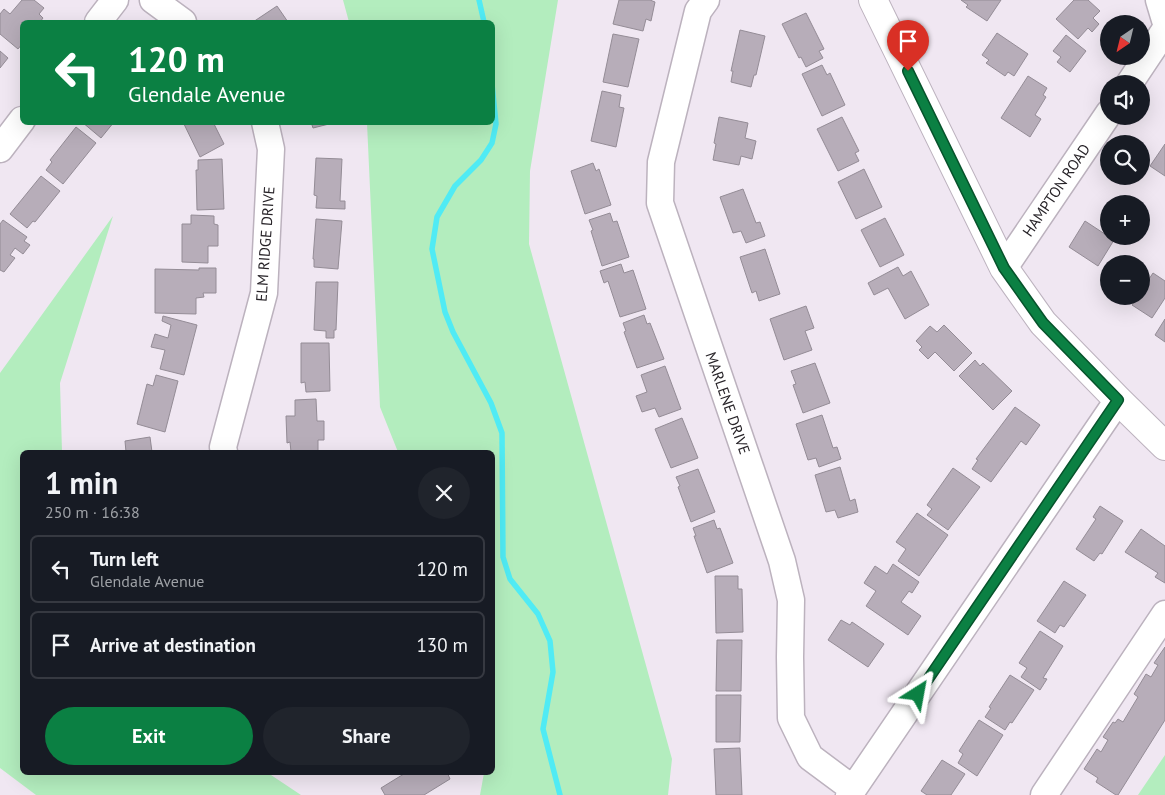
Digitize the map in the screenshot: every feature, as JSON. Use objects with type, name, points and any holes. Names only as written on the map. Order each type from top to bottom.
[{"type":"main road","points":[[873,0],[1004,268],[1043,323],[1165,446]]},
{"type":"street","points":[[100,20],[115,0]]},
{"type":"street","points":[[153,0],[180,20]]},
{"type":"street","name":"MARLENE DRIVE","points":[[706,0],[698,11],[661,162],[660,203],[782,561],[791,600],[791,718],[810,757],[851,792]]},
{"type":"street","points":[[1159,0],[1165,20]]},
{"type":"street","points":[[1135,75],[1165,30]]},
{"type":"street","points":[[0,149],[20,123]]},
{"type":"street","name":"ELM RIDGE DRIVE","points":[[224,450],[264,294],[271,149],[266,125]]},
{"type":"street","name":"HAMPTON ROAD","points":[[1004,268],[1101,125]]},
{"type":"street","points":[[851,792],[1118,400]]},
{"type":"street","points":[[1044,795],[1165,614]]},
{"type":"green space","points":[[343,0],[558,0],[530,171],[529,244],[672,759],[668,795],[480,795],[484,775],[495,775],[495,450],[397,450],[380,407],[367,125],[495,125],[495,20],[348,20]]},
{"type":"green space","points":[[113,216],[60,383],[62,450],[20,450],[20,775],[271,775],[301,795],[36,795],[0,768],[0,373]]},
{"type":"green space","points":[[1165,755],[1165,795],[1138,795]]},
{"type":"building","points":[[22,0],[34,0],[44,8],[39,14],[43,18],[42,20],[20,20],[20,46],[18,49],[0,34],[0,14],[4,9],[10,14]]},
{"type":"building","points":[[619,0],[650,0],[655,2],[651,21],[646,19],[643,31],[613,24]]},
{"type":"building","points":[[961,0],[1001,0],[987,21],[966,7],[968,5]]},
{"type":"building","points":[[1074,0],[1088,0],[1100,11],[1093,18],[1099,24],[1092,32],[1088,28],[1078,39],[1056,19]]},
{"type":"building","points":[[277,6],[287,20],[256,20]]},
{"type":"building","points":[[806,13],[824,49],[819,51],[823,58],[806,67],[801,57],[799,58],[782,24]]},
{"type":"building","points":[[740,30],[765,36],[756,75],[754,75],[751,87],[731,82],[733,71],[731,71]]},
{"type":"building","points":[[997,33],[1028,54],[1014,76],[1008,72],[1005,76],[986,63],[989,60],[982,55]]},
{"type":"building","points":[[613,34],[639,39],[628,87],[603,82]]},
{"type":"building","points":[[1066,35],[1086,51],[1070,72],[1057,62],[1061,57],[1053,51]]},
{"type":"building","points":[[0,51],[8,58],[0,68]]},
{"type":"building","points":[[822,65],[827,75],[830,73],[845,105],[822,116],[802,74]]},
{"type":"building","points":[[1028,76],[1047,88],[1043,95],[1046,97],[1035,115],[1041,119],[1030,137],[1001,118]]},
{"type":"building","points":[[602,91],[621,95],[619,107],[624,108],[616,147],[591,141]]},
{"type":"building","points":[[719,117],[748,123],[745,138],[756,141],[752,159],[741,156],[739,165],[713,160]]},
{"type":"building","points":[[842,117],[859,151],[855,153],[859,161],[838,171],[817,129]]},
{"type":"building","points":[[86,125],[112,125],[101,138]]},
{"type":"building","points":[[184,125],[214,125],[224,144],[200,157]]},
{"type":"building","points":[[312,125],[325,125],[313,128]]},
{"type":"building","points":[[76,127],[96,143],[63,184],[46,170],[52,162],[50,160]]},
{"type":"building","points":[[1165,144],[1165,176],[1150,166]]},
{"type":"building","points":[[316,158],[342,159],[340,201],[345,201],[345,209],[316,208],[317,196],[314,195]]},
{"type":"building","points":[[222,159],[224,209],[197,210],[196,170],[198,170],[198,160]]},
{"type":"building","points":[[593,163],[596,171],[599,169],[611,205],[585,214],[571,171]]},
{"type":"building","points":[[864,169],[882,207],[856,219],[838,182]]},
{"type":"building","points":[[41,176],[60,191],[35,222],[33,221],[27,228],[10,214]]},
{"type":"building","points":[[743,189],[756,223],[760,222],[765,236],[746,243],[741,231],[733,233],[720,197]]},
{"type":"building","points":[[610,213],[613,222],[617,221],[629,257],[602,266],[589,220]]},
{"type":"building","points":[[191,215],[214,216],[214,224],[218,225],[218,246],[208,246],[208,263],[182,262],[182,224],[191,224]]},
{"type":"building","points":[[885,218],[904,255],[880,267],[861,230]]},
{"type":"building","points":[[316,219],[342,221],[338,269],[314,267]]},
{"type":"building","points":[[3,220],[27,237],[24,241],[30,245],[23,254],[15,248],[10,255],[15,258],[4,272],[0,270],[0,224]]},
{"type":"building","points":[[1085,221],[1100,231],[1100,245],[1111,245],[1105,255],[1100,255],[1098,266],[1069,247]]},
{"type":"building","points":[[765,249],[780,294],[759,301],[756,291],[752,293],[740,257]]},
{"type":"building","points":[[621,264],[624,273],[633,270],[646,309],[620,317],[608,281],[604,283],[600,271]]},
{"type":"building","points":[[898,267],[903,276],[911,271],[929,305],[905,319],[888,288],[874,295],[868,283]]},
{"type":"building","points":[[199,268],[216,268],[216,293],[203,293],[204,297],[196,298],[196,314],[155,313],[155,269],[199,270]]},
{"type":"building","points":[[1153,273],[1165,281],[1165,298],[1152,318],[1132,305],[1150,305],[1150,278]]},
{"type":"building","points":[[316,282],[338,282],[334,338],[326,338],[326,331],[314,330]]},
{"type":"building","points":[[806,306],[814,328],[805,331],[812,350],[784,360],[770,319]]},
{"type":"building","points":[[644,315],[647,324],[650,323],[664,359],[637,368],[624,332],[626,331],[623,323]]},
{"type":"building","points":[[163,316],[197,325],[184,375],[160,369],[165,350],[151,347],[155,334],[168,338],[171,325],[162,321]]},
{"type":"building","points":[[1165,319],[1165,342],[1155,335]]},
{"type":"building","points":[[944,325],[972,353],[954,371],[935,352],[928,359],[919,350],[922,347],[916,341],[930,326],[937,332]]},
{"type":"building","points":[[301,343],[329,343],[330,391],[306,392],[305,382],[301,383]]},
{"type":"building","points":[[975,360],[980,366],[983,363],[1012,391],[993,410],[959,376]]},
{"type":"building","points":[[815,363],[830,403],[803,413],[793,385],[796,384],[791,371]]},
{"type":"building","points":[[665,366],[681,409],[659,417],[655,408],[642,412],[636,396],[647,392],[641,375]]},
{"type":"building","points":[[156,375],[178,381],[165,432],[137,424],[147,384],[153,386]]},
{"type":"building","points":[[316,399],[317,421],[324,421],[324,440],[318,440],[318,450],[291,450],[290,442],[287,443],[286,416],[295,416],[295,400]]},
{"type":"building","points":[[1015,407],[1040,425],[1026,445],[1021,441],[991,482],[972,469],[978,460],[976,459]]},
{"type":"building","points":[[822,415],[833,448],[837,447],[841,459],[819,467],[816,458],[808,460],[796,424]]},
{"type":"building","points":[[682,418],[698,458],[671,468],[655,429]]},
{"type":"building","points":[[150,437],[152,450],[126,450],[125,441]]},
{"type":"building","points":[[840,467],[850,501],[855,499],[858,512],[838,518],[835,510],[826,512],[815,475]]},
{"type":"building","points":[[953,468],[980,487],[948,530],[927,515],[932,509],[927,505]]},
{"type":"building","points":[[698,469],[715,512],[691,522],[676,477]]},
{"type":"building","points":[[1100,506],[1123,521],[1102,554],[1100,553],[1094,561],[1076,549],[1096,519],[1093,517]]},
{"type":"building","points":[[917,513],[948,535],[919,576],[898,561],[906,549],[896,542]]},
{"type":"building","points":[[714,520],[717,529],[720,528],[733,563],[707,573],[693,528]]},
{"type":"building","points":[[1141,529],[1165,546],[1165,583],[1155,577],[1158,573],[1125,552]]},
{"type":"building","points":[[893,564],[919,582],[912,593],[909,591],[901,602],[921,616],[908,635],[866,606],[876,591],[864,583],[875,566],[887,574]]},
{"type":"building","points":[[715,576],[738,576],[738,589],[742,589],[743,632],[716,633]]},
{"type":"building","points":[[1064,581],[1086,595],[1064,627],[1060,625],[1055,633],[1037,621]]},
{"type":"building","points":[[841,620],[850,625],[852,622],[884,644],[868,667],[828,640]]},
{"type":"building","points":[[1040,631],[1063,646],[1043,678],[1047,679],[1040,690],[1021,677],[1027,668],[1019,663]]},
{"type":"building","points":[[717,640],[742,640],[741,691],[716,691]]},
{"type":"building","points":[[1165,647],[1165,720],[1118,795],[1116,795],[1096,782],[1098,778],[1084,769],[1097,749],[1101,752],[1108,740],[1103,737],[1113,722],[1115,723],[1118,719],[1123,722],[1138,697],[1134,694],[1146,674],[1151,677],[1158,665],[1154,663]]},
{"type":"building","points":[[1010,675],[1034,690],[1012,723],[1010,722],[1005,730],[985,717],[991,708],[989,707]]},
{"type":"building","points":[[716,695],[741,695],[740,742],[716,742]]},
{"type":"building","points":[[979,720],[1003,735],[977,776],[958,763],[963,754],[959,751]]},
{"type":"building","points":[[740,748],[742,795],[716,795],[714,749]]},
{"type":"building","points":[[942,760],[965,774],[951,795],[927,795],[921,791]]},
{"type":"building","points":[[402,775],[448,775],[450,779],[424,795],[385,795],[381,788]]},
{"type":"waterway","points":[[479,0],[484,20]]},
{"type":"waterway","points":[[495,114],[496,124],[492,143],[481,160],[455,186],[437,217],[432,249],[445,312],[453,332],[491,403],[502,433],[503,557],[510,579],[538,614],[550,641],[553,672],[543,729],[560,795]]},
{"type":"route","points":[[908,71],[1004,268],[1043,323],[1118,400],[918,694]]}]
